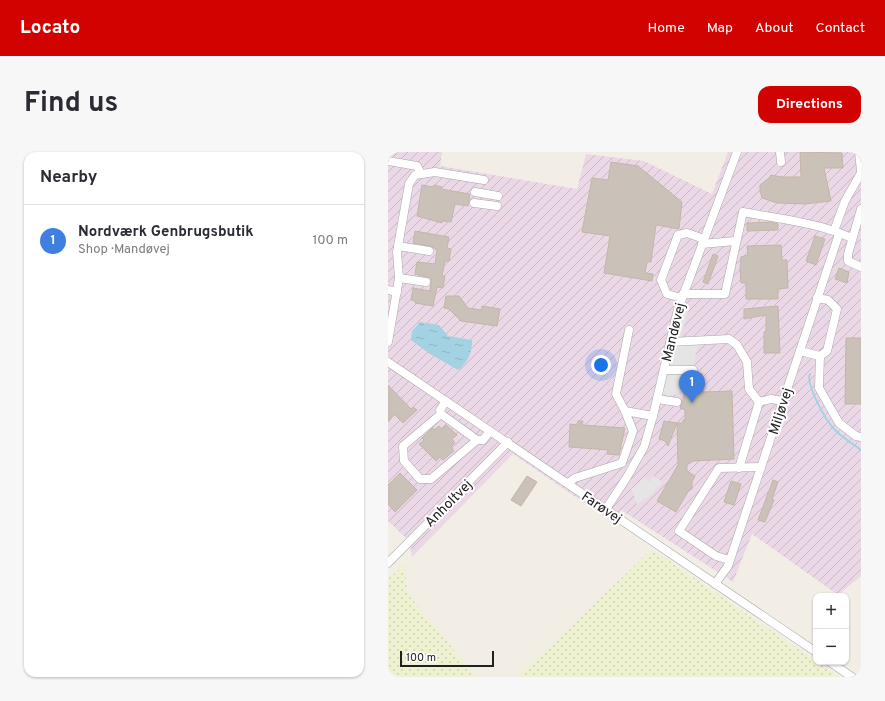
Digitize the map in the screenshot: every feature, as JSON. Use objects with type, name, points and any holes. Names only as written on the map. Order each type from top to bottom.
[{"type":"street","name":"Mandøvej","points":[[606,509],[644,447],[682,296],[737,152]]},
{"type":"street","points":[[780,152],[781,162]]},
{"type":"street","points":[[837,232],[845,201],[861,172],[859,152]]},
{"type":"street","points":[[388,161],[417,166],[421,174]]},
{"type":"street","points":[[388,342],[392,291],[399,278],[398,246],[409,184],[415,175],[435,172],[484,180]]},
{"type":"street","points":[[475,192],[498,196]]},
{"type":"street","points":[[474,203],[497,206]]},
{"type":"street","points":[[861,209],[848,254],[848,261],[861,266]]},
{"type":"street","points":[[735,241],[703,241],[687,233],[678,235],[661,280],[667,294],[682,296],[724,294],[735,241],[743,212],[790,222],[813,224],[852,238]]},
{"type":"street","name":"Miljøvej","points":[[715,584],[723,574],[729,560],[800,351],[837,232]]},
{"type":"street","points":[[398,246],[429,251]]},
{"type":"street","points":[[399,278],[426,282]]},
{"type":"street","points":[[800,351],[820,356],[827,351],[837,309],[828,300],[817,298]]},
{"type":"street","points":[[568,484],[575,478],[622,462],[633,431],[616,394],[630,330]]},
{"type":"street","points":[[670,342],[729,340],[738,345],[747,362],[749,389],[759,402]]},
{"type":"street","points":[[820,356],[819,388],[839,424],[856,436],[861,437]]},
{"type":"street","name":"Farøvej","points":[[388,362],[813,650]]},
{"type":"street","points":[[664,370],[693,370]]},
{"type":"street","points":[[759,402],[771,398],[783,402]]},
{"type":"street","points":[[657,400],[677,402]]},
{"type":"street","points":[[446,401],[440,410],[441,414],[403,446],[404,462],[420,479],[431,479],[477,440]]},
{"type":"street","points":[[739,468],[759,402]]},
{"type":"street","points":[[625,411],[653,416]]},
{"type":"street","points":[[441,414],[477,440],[483,440],[490,431]]},
{"type":"street","name":"Anholtvej","points":[[388,563],[508,442]]},
{"type":"street","points":[[729,560],[716,556],[679,531],[719,468],[761,467]]},
{"type":"street","points":[[834,665],[852,677]]},
{"type":"shaded area","points":[[388,152],[442,152],[440,166],[577,189],[586,154],[644,161],[712,194],[728,152],[861,152],[861,576],[840,593],[835,593],[752,534],[733,582],[621,510],[612,522],[513,454],[412,557],[409,541],[388,521]]},
{"type":"shaded area","points":[[682,307],[689,309],[680,339],[674,337]]},
{"type":"shaded area","points":[[672,344],[698,344],[693,367],[688,373],[688,392],[680,392],[673,396],[661,394]]},
{"type":"shaded area","points":[[653,476],[663,482],[652,494],[637,504],[631,489],[645,478],[649,481]]},
{"type":"green space","points":[[650,551],[659,554],[813,659],[813,665],[821,665],[839,677],[517,677]]},
{"type":"green space","points":[[405,564],[407,593],[476,677],[388,677],[388,579]]},
{"type":"water","points":[[420,322],[439,325],[448,336],[472,340],[472,348],[469,357],[461,368],[458,370],[430,354],[411,340],[412,331]]},
{"type":"building","points":[[800,152],[842,153],[843,168],[824,168],[831,201],[805,204],[777,203],[762,198],[760,185],[771,175],[782,177],[801,177]]},
{"type":"building","points":[[611,162],[638,166],[682,202],[679,229],[656,225],[651,262],[647,262],[645,273],[653,274],[652,281],[604,273],[610,236],[582,232],[592,178],[608,180]]},
{"type":"building","points":[[422,185],[433,187],[434,185],[442,187],[441,189],[470,194],[468,206],[455,204],[451,222],[442,221],[442,223],[417,216]]},
{"type":"building","points":[[771,222],[778,224],[778,230],[747,231],[747,223]]},
{"type":"building","points":[[415,231],[449,237],[447,248],[451,249],[449,261],[445,261],[442,276],[445,276],[443,288],[437,287],[433,306],[415,303],[415,301],[411,300],[413,288],[430,291],[431,278],[415,274],[417,262],[435,264],[437,250],[430,246],[413,243]]},
{"type":"building","points":[[815,236],[825,239],[816,265],[806,261]]},
{"type":"building","points":[[781,245],[782,260],[787,260],[788,288],[778,289],[778,299],[746,299],[746,283],[741,283],[740,269],[741,257],[748,255],[747,246]]},
{"type":"building","points":[[713,254],[718,256],[708,284],[703,282]]},
{"type":"building","points":[[839,268],[849,272],[847,283],[835,279]]},
{"type":"building","points":[[446,296],[459,296],[468,308],[482,310],[482,306],[500,309],[497,326],[461,321],[449,309],[444,308]]},
{"type":"building","points":[[778,306],[780,353],[764,353],[766,315],[744,319],[744,309]]},
{"type":"building","points":[[846,338],[861,338],[861,404],[845,404]]},
{"type":"building","points":[[702,374],[703,392],[732,391],[734,459],[693,461],[687,465],[687,471],[695,476],[692,482],[692,489],[689,490],[676,512],[657,501],[678,465],[677,423],[683,423],[683,420],[685,420],[685,410],[680,408],[682,400],[684,399],[684,393],[695,393],[694,375]]},
{"type":"building","points":[[388,385],[411,409],[413,407],[417,410],[403,423],[394,414],[388,421]]},
{"type":"building","points":[[578,421],[583,421],[582,425],[625,428],[619,455],[607,454],[608,450],[569,447],[570,424],[578,425]]},
{"type":"building","points":[[664,421],[677,423],[668,446],[665,441],[659,439]]},
{"type":"building","points":[[446,425],[457,435],[452,439],[455,443],[451,447],[454,451],[443,460],[440,457],[436,461],[419,444],[424,440],[422,438],[433,428],[434,430],[439,426],[442,429]]},
{"type":"building","points":[[400,473],[417,490],[395,512],[388,504],[388,485]]},
{"type":"building","points":[[527,476],[537,482],[521,506],[511,500]]},
{"type":"building","points":[[773,480],[778,482],[772,499],[774,500],[765,522],[758,520]]},
{"type":"building","points":[[731,481],[741,484],[734,505],[724,502]]},
{"type":"waterway","points":[[810,374],[809,379],[813,393],[830,425],[840,435],[861,450]]},
{"type":"place","name":"Nordværk Genbrugsbutik","points":[[692,403]]}]
